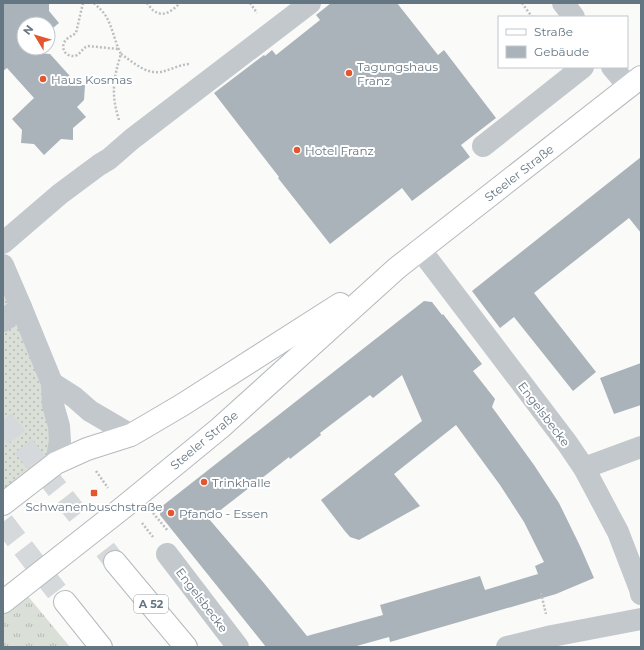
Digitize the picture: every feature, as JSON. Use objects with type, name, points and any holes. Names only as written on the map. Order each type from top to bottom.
[{"type":"main road","name":"Steeler Straße","points":[[3,602],[131,512],[220,428],[397,268],[635,82]]},
{"type":"main road","name":"Steeler Straße","points":[[3,504],[56,463],[87,449],[131,435],[182,405],[397,268]]},
{"type":"main road","name":"A 52","points":[[115,562],[186,647]]},
{"type":"main road","points":[[65,602],[101,647]]},
{"type":"street","points":[[3,244],[60,194],[310,3]]},
{"type":"street","points":[[563,3],[573,16]]},
{"type":"street","points":[[483,146],[582,68]]},
{"type":"street","points":[[614,68],[635,82]]},
{"type":"street","name":"Engelsbecke","points":[[420,250],[567,443],[584,468],[618,532],[641,594]]},
{"type":"street","points":[[3,264],[52,383],[53,405],[59,426],[60,441],[56,463]]},
{"type":"street","points":[[3,321],[22,307]]},
{"type":"street","points":[[52,383],[74,397],[90,411],[131,435]]},
{"type":"street","points":[[584,468],[641,447]]},
{"type":"street","name":"Engelsbecke","points":[[163,549],[238,647]]},
{"type":"street","points":[[507,647],[552,636],[641,619]]},
{"type":"path","points":[[83,3],[76,33],[70,36],[64,45],[66,54],[69,56],[78,55],[85,47],[88,46],[118,49]]},
{"type":"path","points":[[94,3],[105,14],[120,54],[144,69],[148,71],[162,72],[192,64]]},
{"type":"path","points":[[147,3],[154,11],[163,14],[172,10],[180,3]]},
{"type":"path","points":[[522,3],[531,16]]},
{"type":"path","points":[[120,54],[115,70],[115,106],[119,122],[132,140]]},
{"type":"path","points":[[150,508],[171,534],[163,549],[131,512],[150,508]]},
{"type":"green space","points":[[3,273],[62,440],[3,502]]},
{"type":"green space","points":[[22,589],[70,647],[3,647],[3,603]]},
{"type":"building","name":"Haus Kosmas","points":[[3,3],[49,3],[49,11],[53,16],[16,16],[16,56],[52,56],[78,85],[85,85],[84,100],[77,107],[86,117],[73,128],[73,140],[61,139],[44,155],[34,144],[21,143],[22,130],[12,119],[34,98],[7,68],[3,71]]},
{"type":"building","points":[[331,3],[397,3],[438,55],[444,50],[496,118],[461,145],[470,157],[412,201],[402,188],[330,244],[214,93],[272,50],[276,55],[320,20],[316,15]]},
{"type":"building","points":[[641,157],[641,233],[629,218],[534,293],[596,372],[573,391],[514,317],[500,328],[472,291]]},
{"type":"building","points":[[424,301],[432,302],[482,364],[473,371],[495,399],[492,407],[534,465],[559,503],[594,578],[556,594],[390,642],[389,637],[353,647],[266,647],[160,515],[161,507]],"holes":[[[402,375],[422,421],[321,500],[350,537],[359,540],[420,506],[394,474],[456,425],[500,485],[524,522],[544,562],[535,566],[538,574],[485,590],[480,576],[380,605],[383,615],[307,636],[209,519],[289,457],[290,459],[321,435],[320,433],[370,395],[373,398]]]},
{"type":"building","points":[[641,363],[641,405],[614,414],[600,378]]},
{"type":"tunnel","points":[[3,420],[115,562]]},
{"type":"tunnel","points":[[3,522],[65,602]]},
{"type":"place","name":"Tagungshaus Franz","points":[[349,73]]},
{"type":"place","name":"Haus Kosmas","points":[[43,79]]},
{"type":"place","name":"Hotel Franz","points":[[297,150]]},
{"type":"place","name":"Trinkhalle","points":[[204,482]]},
{"type":"place","name":"Schwanenbuschstraße","points":[[94,493]]},
{"type":"place","name":"Pfando - Essen","points":[[171,513]]}]
